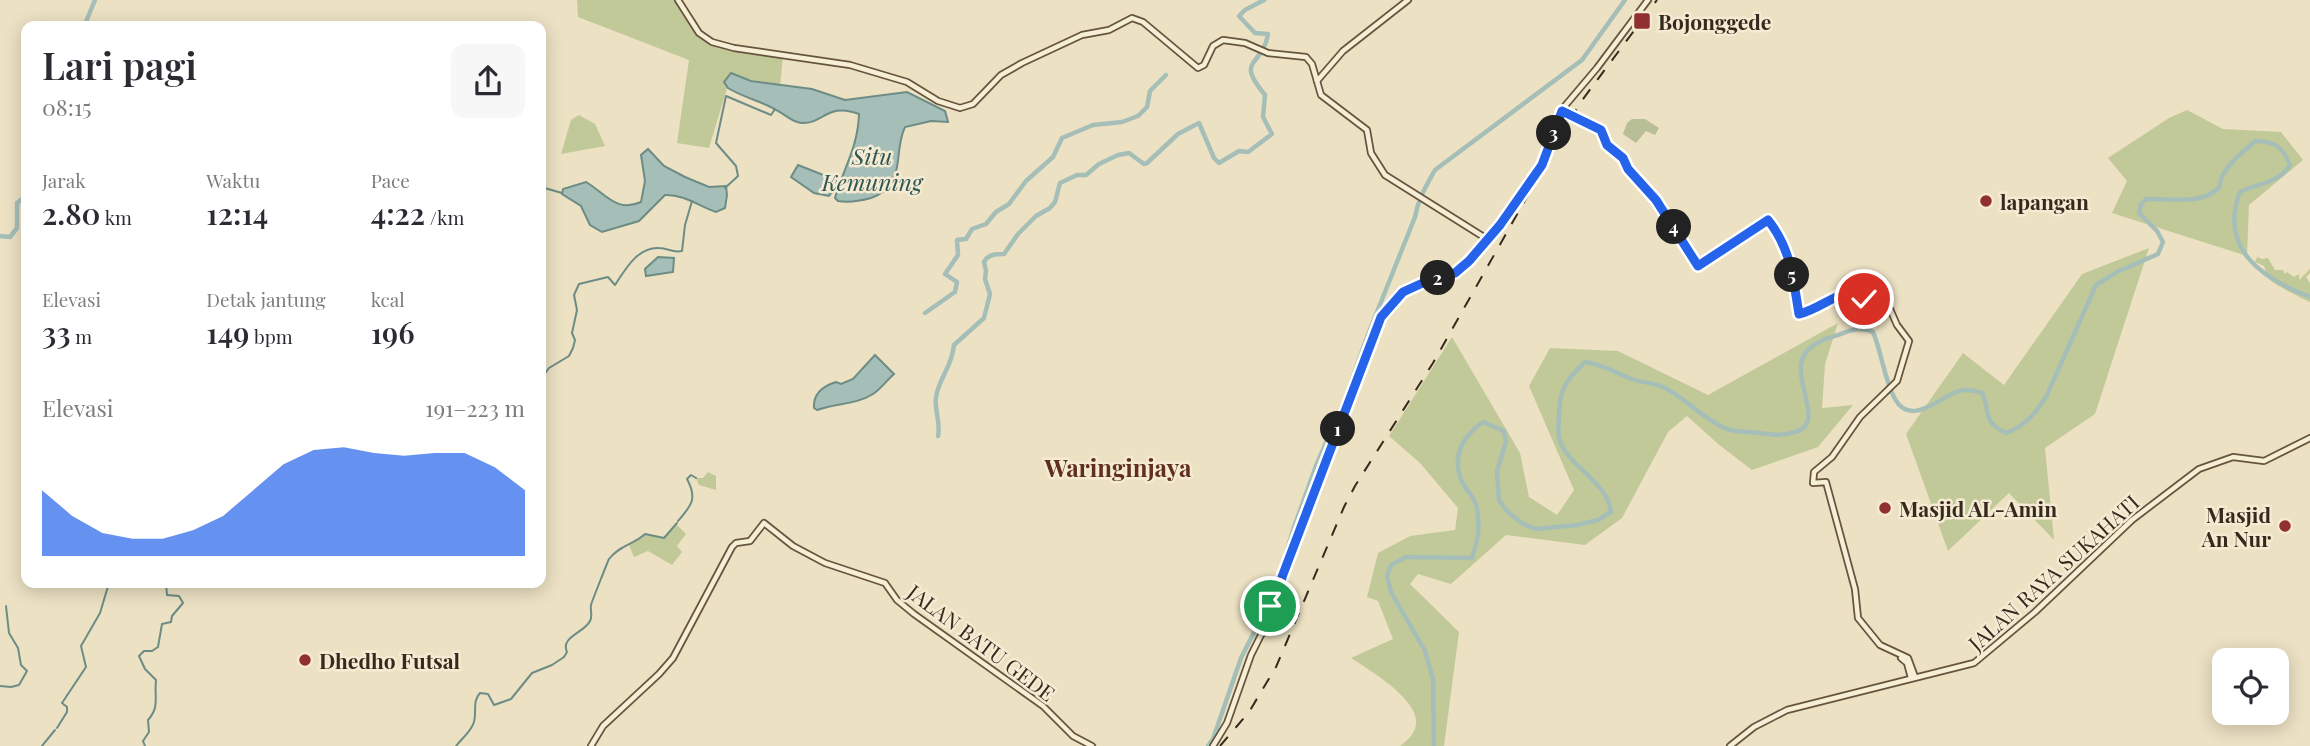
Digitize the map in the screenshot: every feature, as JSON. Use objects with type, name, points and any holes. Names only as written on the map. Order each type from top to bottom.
[{"type":"main road","points":[[678,0],[699,33],[712,42],[734,48],[850,65],[907,82],[938,101],[960,108],[974,104],[1001,75],[1082,35],[1109,30],[1134,18],[1141,20],[1198,68],[1204,65],[1213,46],[1221,40],[1237,40],[1268,53],[1306,57],[1312,64],[1321,95],[1367,130],[1370,148],[1379,169],[1487,239]]},
{"type":"main road","points":[[1317,82],[1343,51],[1408,0]]},
{"type":"main road","points":[[1213,746],[1228,722],[1251,655],[1267,628],[1268,608],[1279,596],[1282,577],[1381,317],[1403,292],[1461,269],[1500,225],[1542,165],[1562,111],[1648,0]]},
{"type":"main road","points":[[1562,111],[1601,130],[1607,145],[1623,158],[1628,169],[1656,200],[1698,266],[1768,220],[1781,237],[1788,253],[1799,314],[1813,311],[1841,295],[1854,291],[1867,301],[1890,309],[1909,341],[1901,375],[1884,396],[1860,418],[1832,457],[1814,472],[1813,483],[1825,482],[1850,579],[1857,621],[1873,643],[1905,661],[1913,678]]},
{"type":"main road","name":"JALAN RAYA SUKAHATI","points":[[1730,746],[1740,736],[1777,714],[1964,667],[1983,657],[2132,520],[2199,470],[2233,457],[2264,461],[2310,438]]},
{"type":"main road","name":"JALAN BATU GEDE","points":[[591,746],[608,721],[673,658],[736,543],[747,543],[763,524],[793,546],[825,563],[885,583],[897,600],[914,614],[1038,702],[1069,734],[1092,746]]},
{"type":"green space","points":[[577,0],[675,0],[703,40],[729,49],[783,56],[780,86],[731,75],[709,148],[677,143],[689,60],[578,17]]},
{"type":"green space","points":[[2187,110],[2223,129],[2281,132],[2303,160],[2249,205],[2247,256],[2112,213],[2127,181],[2108,158],[2169,118]]},
{"type":"green space","points":[[579,115],[595,124],[605,146],[561,154],[571,120]]},
{"type":"green space","points":[[1632,119],[1645,119],[1659,128],[1655,135],[1646,131],[1636,143],[1623,134],[1627,123]]},
{"type":"green space","points":[[2149,248],[2095,414],[2045,448],[2054,540],[2009,493],[1948,551],[1906,434],[1963,353],[2004,385],[2082,274]]},
{"type":"green space","points":[[2257,257],[2268,258],[2275,270],[2283,270],[2285,274],[2287,272],[2294,277],[2299,274],[2299,280],[2310,269],[2306,277],[2310,283],[2310,302],[2268,279],[2264,266],[2255,262]]},
{"type":"green space","points":[[1838,323],[1825,364],[1822,408],[1853,405],[1818,447],[1752,470],[1687,416],[1668,432],[1622,518],[1585,545],[1506,535],[1451,584],[1418,574],[1410,584],[1459,632],[1444,746],[1400,746],[1411,736],[1416,724],[1410,705],[1391,686],[1351,658],[1393,639],[1378,601],[1367,597],[1378,553],[1410,536],[1455,530],[1458,508],[1420,463],[1389,436],[1452,337],[1520,453],[1529,497],[1557,515],[1574,490],[1529,386],[1550,348],[1618,351],[1708,395]]},
{"type":"green space","points":[[708,472],[716,476],[716,490],[699,485],[696,478],[703,478]]},
{"type":"green space","points":[[676,524],[686,534],[677,546],[682,552],[672,565],[648,551],[634,557],[629,545],[645,534],[664,537]]},
{"type":"water","name":"Situ Kemuning","points":[[731,73],[751,81],[812,89],[845,100],[907,92],[945,111],[948,122],[931,121],[905,127],[895,177],[890,185],[871,198],[838,201],[835,198],[853,147],[859,114],[840,110],[809,122],[796,122],[728,88],[724,82]]},
{"type":"water","points":[[648,149],[664,166],[685,177],[709,187],[726,186],[725,208],[716,212],[685,198],[665,195],[639,221],[602,232],[590,225],[581,206],[562,194],[563,189],[586,182],[618,203],[632,205],[641,202],[645,181],[641,155]]},
{"type":"water","points":[[798,165],[836,180],[838,185],[829,196],[814,193],[791,177]]},
{"type":"water","points":[[658,257],[674,258],[673,272],[646,276],[645,269]]},
{"type":"water","points":[[875,355],[894,374],[879,390],[860,400],[817,410],[814,408],[815,399],[823,388],[853,379]]},
{"type":"waterway","points":[[86,21],[95,0]]},
{"type":"waterway","points":[[938,436],[936,397],[954,345],[984,318],[990,294],[985,279],[984,262],[990,256],[1004,254],[1018,234],[1036,216],[1050,208],[1055,202],[1060,183],[1077,175],[1086,175],[1099,164],[1118,155],[1129,153],[1144,164],[1147,163],[1178,134],[1199,123],[1214,158],[1219,163],[1239,151],[1248,152],[1272,134],[1263,117],[1265,95],[1256,83],[1251,68],[1265,45],[1268,34],[1255,33],[1239,16],[1264,0]]},
{"type":"waterway","points":[[1208,746],[1213,739],[1241,658],[1274,593],[1316,466],[1345,399],[1428,182],[1435,170],[1582,60],[1625,0]]},
{"type":"waterway","points":[[925,313],[955,292],[957,282],[945,274],[958,255],[957,240],[966,239],[972,229],[986,224],[996,212],[1009,204],[1026,181],[1053,157],[1062,138],[1093,125],[1122,122],[1138,116],[1147,107],[1150,91],[1166,75]]},
{"type":"waterway","points":[[725,188],[738,176],[736,166],[716,143],[726,96],[771,115],[775,109]]},
{"type":"waterway","points":[[1434,746],[1433,679],[1425,651],[1391,592],[1387,576],[1391,565],[1406,557],[1472,558],[1478,532],[1478,512],[1474,499],[1462,482],[1458,456],[1469,434],[1483,422],[1504,431],[1506,442],[1497,471],[1499,500],[1507,511],[1523,524],[1536,529],[1577,525],[1598,520],[1611,512],[1603,492],[1564,450],[1559,438],[1563,391],[1585,362],[1633,380],[1665,388],[1727,429],[1786,434],[1805,427],[1808,418],[1801,370],[1802,359],[1809,349],[1851,330],[1864,329],[1873,332],[1891,391],[1901,407],[1916,411],[1956,392],[1976,391],[1982,393],[1990,421],[2006,433],[2029,419],[2046,397],[2096,285],[2117,272],[2158,254],[2163,242],[2157,231],[2139,213],[2141,204],[2146,199],[2184,200],[2211,194],[2219,188],[2228,168],[2255,141],[2277,146],[2290,165],[2274,180],[2240,192],[2235,212],[2235,230],[2240,246],[2261,271],[2310,297]]},
{"type":"waterway","points":[[546,188],[562,193]]},
{"type":"waterway","points":[[0,236],[10,237],[17,228],[17,203],[21,200]]},
{"type":"waterway","points":[[546,372],[569,356],[573,348],[575,340],[572,333],[577,310],[574,295],[579,284],[608,277],[615,285],[632,260],[644,251],[659,248],[682,251],[685,225],[692,201]]},
{"type":"waterway","points":[[678,521],[692,502],[692,492],[687,479],[691,475],[696,478]]},
{"type":"waterway","points":[[456,746],[473,726],[476,700],[480,693],[488,694],[494,705],[511,699],[532,673],[564,657],[567,643],[590,621],[592,602],[613,554],[645,534],[664,538],[677,523]]},
{"type":"waterway","points":[[57,728],[67,712],[67,707],[62,703],[86,667],[81,646],[100,613],[108,588]]},
{"type":"waterway","points":[[145,746],[143,741],[149,732],[148,720],[155,706],[156,680],[145,669],[139,656],[144,651],[152,651],[158,647],[162,624],[171,622],[172,616],[183,603],[179,596],[167,595],[166,588]]},
{"type":"waterway","points":[[0,686],[19,685],[27,671],[21,665],[18,648],[9,633],[6,606]]},
{"type":"waterway","points":[[42,746],[55,730]]},
{"type":"railway","points":[[1220,746],[1249,712],[1276,667],[1355,486],[1433,363],[1580,103],[1657,0]]},
{"type":"place","name":"Bojonggede","points":[[1642,21]]},
{"type":"place","name":"lapangan","points":[[1986,201]]},
{"type":"place","name":"Masjid AL-Amin","points":[[1885,508]]},
{"type":"place","name":"Masjid An Nur","points":[[2285,526]]},
{"type":"place","name":"Dhedho Futsal","points":[[305,660]]},
{"type":"district","name":"Waringinjaya","points":[[1118,467]]},
{"type":"route","points":[[1270,606],[1279,596],[1282,577],[1381,317],[1391,302],[1410,287],[1455,273],[1469,261],[1500,225],[1542,165],[1562,111],[1593,124],[1604,133],[1607,145],[1623,158],[1628,169],[1656,200],[1698,266],[1768,220],[1779,233],[1788,253],[1799,314],[1813,311],[1848,291],[1856,291],[1864,299]]}]
